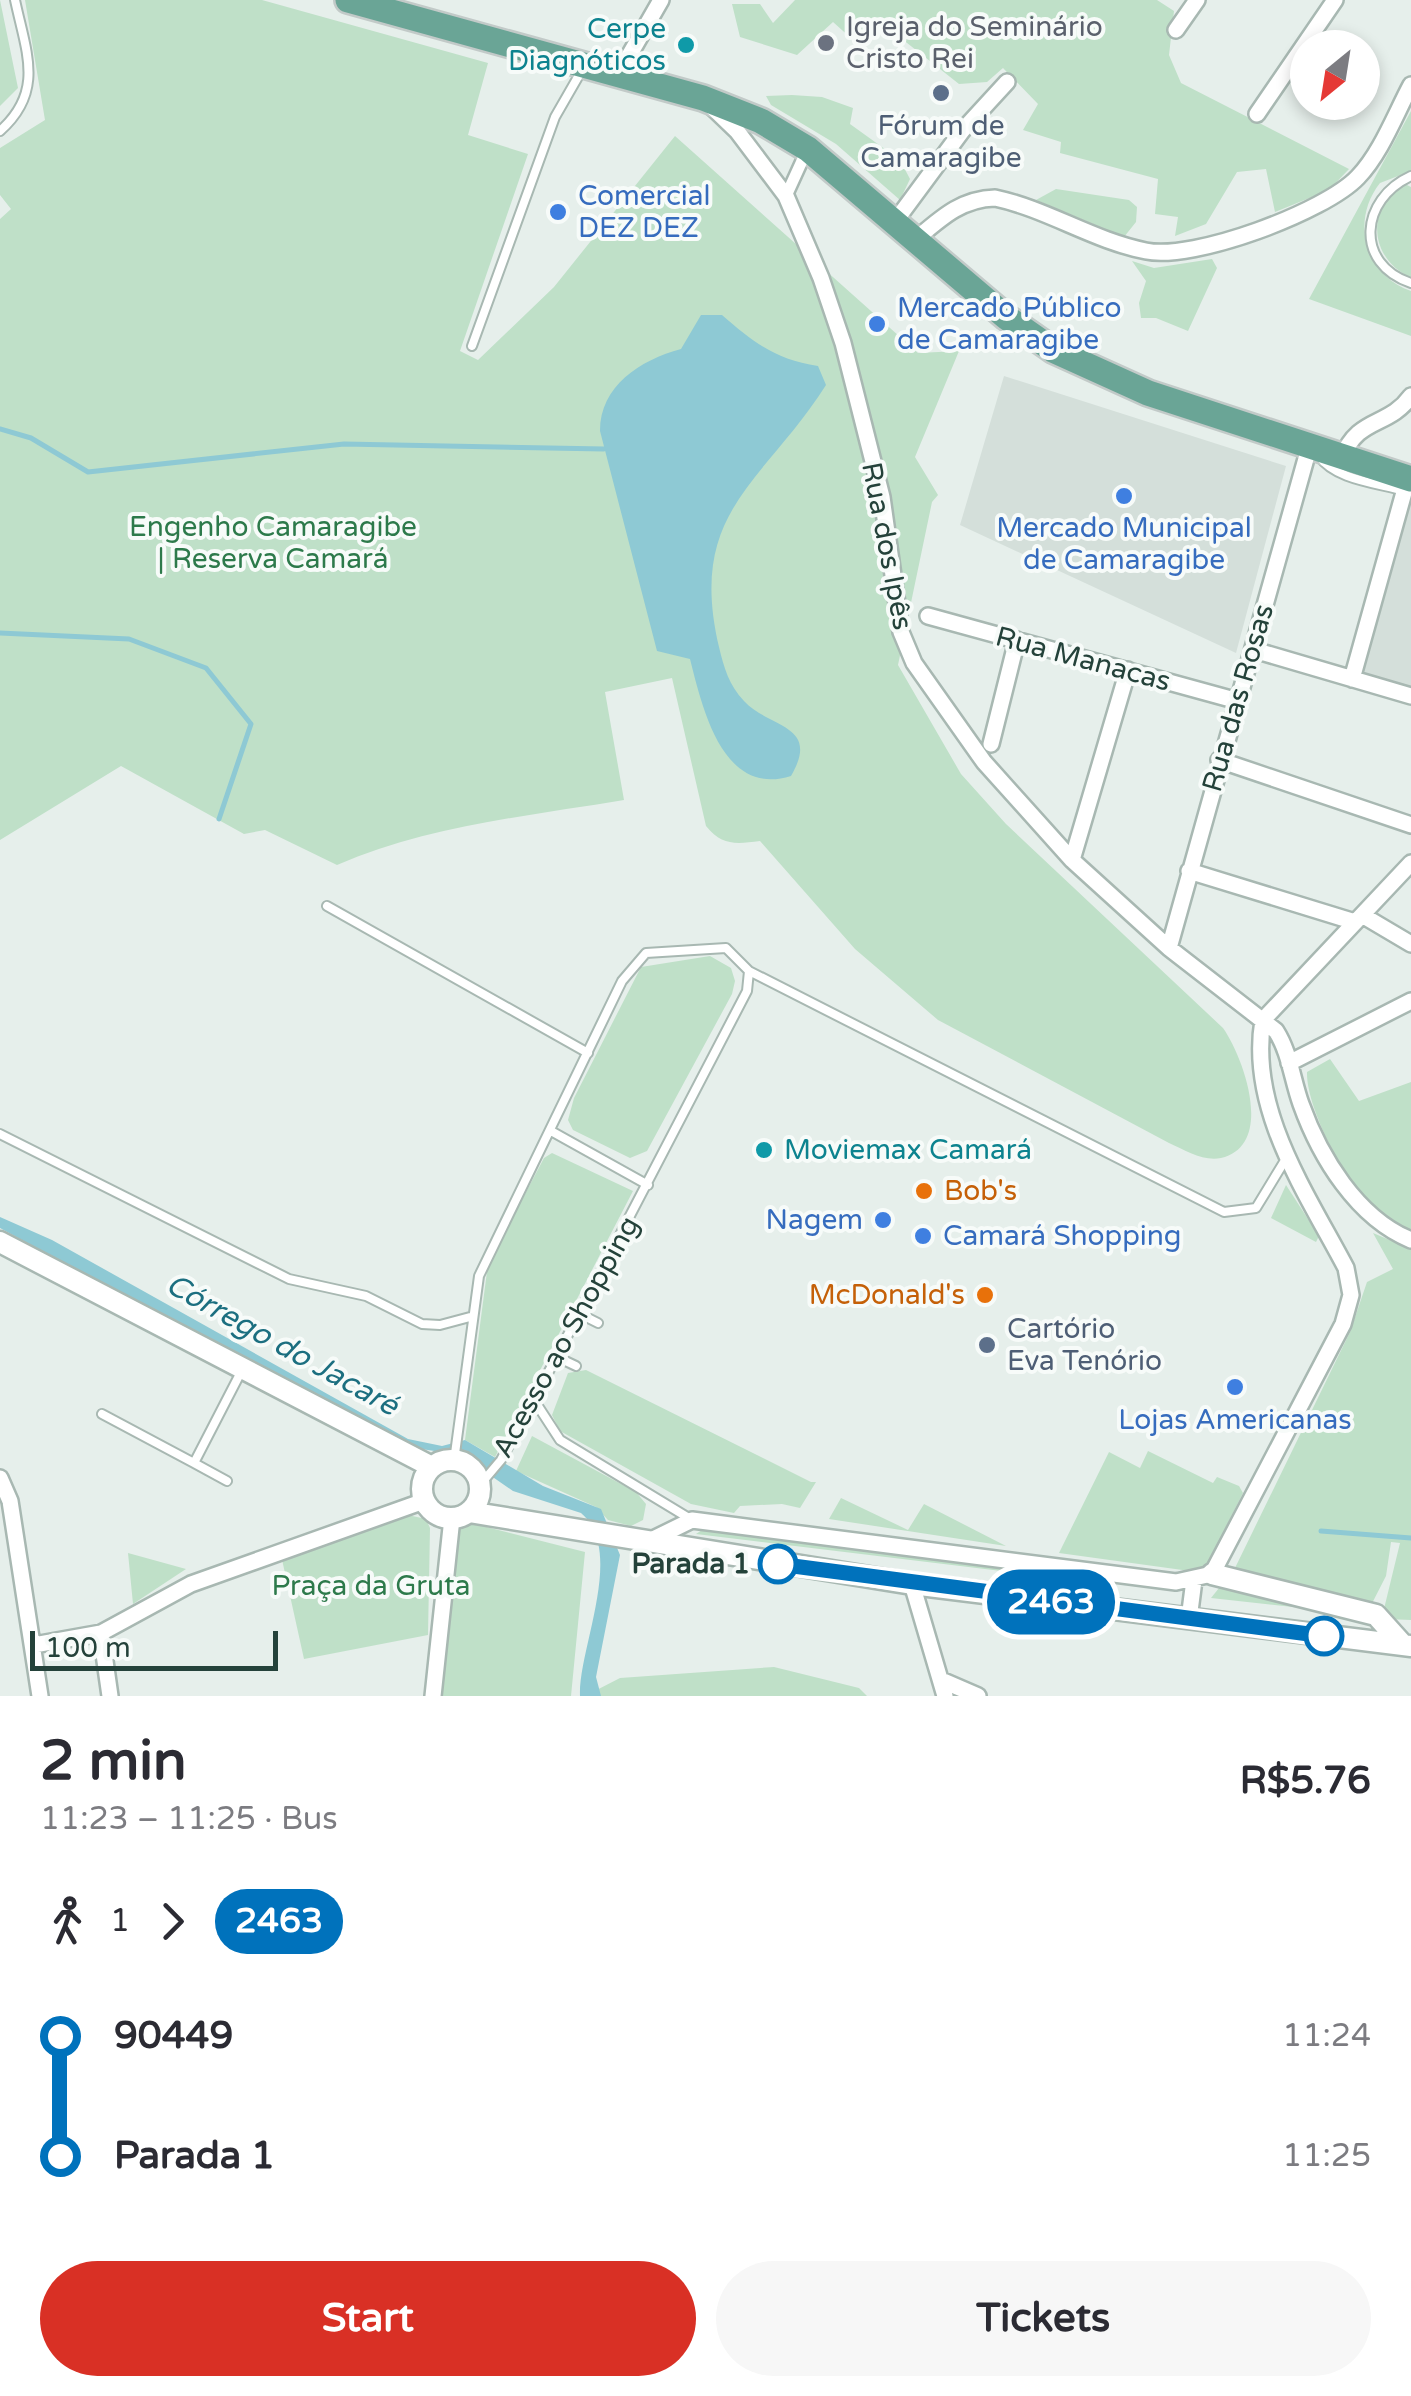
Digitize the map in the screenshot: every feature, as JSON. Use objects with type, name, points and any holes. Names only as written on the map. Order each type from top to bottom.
[{"type":"main road","points":[[348,0],[703,98],[761,121],[808,149],[1006,317],[1088,368],[1408,483]]},
{"type":"street","points":[[618,75],[661,0]]},
{"type":"street","points":[[1176,30],[1196,0]]},
{"type":"street","points":[[1256,114],[1335,0]]},
{"type":"street","points":[[894,223],[931,170],[1007,82]]},
{"type":"street","points":[[914,241],[949,210],[974,198],[995,198],[1146,252],[1203,250],[1344,190],[1371,159],[1411,85]]},
{"type":"street","name":"Rua dos Ipês","points":[[703,98],[736,131],[786,196],[843,343],[882,496],[901,632],[914,663],[996,778],[1072,860],[1169,948],[1263,1020],[1286,1046],[1308,1120],[1353,1195],[1370,1216],[1411,1240]]},
{"type":"street","points":[[786,196],[808,149]]},
{"type":"street","points":[[1342,458],[1356,431],[1390,416],[1411,396]]},
{"type":"street","name":"Rua das Rosas","points":[[1169,948],[1219,760],[1313,449]]},
{"type":"street","points":[[1352,679],[1408,483]]},
{"type":"street","name":"Rua Manacas","points":[[928,616],[1238,702]]},
{"type":"street","points":[[991,744],[1017,640]]},
{"type":"street","points":[[1254,650],[1411,696]]},
{"type":"street","points":[[1072,860],[1128,670]]},
{"type":"street","points":[[1219,760],[1411,825]]},
{"type":"street","points":[[1189,1620],[1203,1577],[1343,1324],[1350,1295],[1346,1268],[1270,1115],[1260,1078],[1258,1047],[1263,1020],[1411,863]]},
{"type":"street","points":[[1189,871],[1358,919],[1411,944]]},
{"type":"street","points":[[1289,1063],[1411,1001]]},
{"type":"street","points":[[0,1242],[428,1472]]},
{"type":"street","points":[[428,1472],[454,1458],[471,1469],[474,1497],[433,1696]]},
{"type":"street","points":[[424,1501],[428,1472]]},
{"type":"street","points":[[0,1478],[10,1501],[40,1696]]},
{"type":"street","points":[[424,1501],[436,1514],[474,1497],[536,1519],[622,1538],[912,1584],[1407,1645]]},
{"type":"street","points":[[34,1645],[101,1633],[192,1584],[424,1501]]},
{"type":"street","points":[[645,1542],[692,1520],[1176,1582],[1203,1577],[1376,1615],[1407,1645]]},
{"type":"street","points":[[912,1584],[943,1688],[978,1696]]},
{"type":"street","points":[[101,1633],[110,1696]]},
{"type":"lane","points":[[0,131],[18,113],[30,84],[15,0]]},
{"type":"lane","points":[[472,346],[555,118],[584,66]]},
{"type":"lane","points":[[1411,176],[1379,198],[1370,221],[1373,241],[1386,268],[1411,283]]},
{"type":"lane","points":[[1313,449],[1327,467],[1408,483]]},
{"type":"lane","points":[[327,906],[588,1054]]},
{"type":"lane","points":[[454,1458],[470,1316],[486,1258],[622,981],[646,953],[726,948],[750,971],[1224,1212],[1256,1208],[1288,1155]]},
{"type":"lane","name":"Acesso ao Shopping","points":[[474,1497],[501,1460],[558,1357],[727,1034],[747,991],[750,971]]},
{"type":"lane","points":[[551,1131],[648,1185]]},
{"type":"lane","points":[[0,1134],[289,1279],[366,1296],[422,1324],[440,1326],[470,1316]]},
{"type":"lane","points":[[580,1314],[598,1323]]},
{"type":"lane","points":[[558,1357],[576,1366]]},
{"type":"lane","points":[[194,1463],[242,1370]]},
{"type":"lane","points":[[534,1400],[560,1440],[692,1520]]},
{"type":"lane","points":[[102,1414],[227,1481]]},
{"type":"shaded area","name":"Mercado Municipal de Camaragibe","points":[[1004,376],[1286,466],[1236,653],[960,525]]},
{"type":"shaded area","points":[[1411,498],[1411,693],[1358,678]]},
{"type":"green space","points":[[0,0],[18,88],[0,106]]},
{"type":"green space","name":"Engenho Camaragibe | Reserva Camará","points":[[25,0],[262,0],[488,63],[468,135],[528,154],[460,351],[478,360],[554,287],[675,136],[918,353],[959,351],[915,457],[938,495],[932,502],[898,665],[961,774],[1006,824],[1223,1028],[1239,1058],[1250,1099],[1247,1136],[1238,1150],[1215,1159],[1188,1152],[938,1020],[855,949],[760,841],[730,842],[712,833],[706,826],[672,678],[605,692],[624,800],[442,832],[337,865],[265,830],[244,834],[121,766],[0,840],[0,219],[11,209],[0,195],[0,148],[45,120]]},
{"type":"green space","points":[[795,0],[1157,0],[1174,11],[1169,55],[1181,83],[1349,169],[1329,190],[1275,212],[1266,169],[1237,172],[1206,224],[1175,236],[1178,217],[1155,214],[1158,179],[1060,153],[1061,142],[1023,130],[1038,104],[1003,68],[987,82],[959,84],[883,24],[862,48],[833,22],[797,55],[740,37],[732,4],[760,4],[773,23]]},
{"type":"green space","points":[[766,96],[822,97],[853,108],[850,124],[900,160],[910,179],[900,200],[836,144],[771,105]]},
{"type":"green space","points":[[1411,111],[1411,171],[1380,183],[1371,198],[1364,230],[1373,260],[1383,273],[1411,291],[1411,336],[1309,299]]},
{"type":"green space","points":[[1405,184],[1411,187],[1411,278],[1387,258],[1377,233],[1383,206]]},
{"type":"green space","points":[[1056,189],[1129,200],[1137,207],[1136,222],[1124,237],[1036,200]]},
{"type":"green space","points":[[1212,259],[1217,268],[1188,331],[1156,318],[1141,318],[1139,303],[1146,281],[1132,261],[1154,268]]},
{"type":"green space","points":[[710,956],[731,968],[735,981],[732,994],[647,1151],[630,1158],[573,1130],[568,1120],[574,1098],[641,967]]},
{"type":"green space","points":[[1330,1059],[1359,1101],[1411,1082],[1411,1231],[1384,1222],[1369,1208],[1322,1129],[1307,1072]]},
{"type":"green space","points":[[552,1153],[633,1191],[495,1457],[465,1440],[488,1264],[544,1158]]},
{"type":"green space","points":[[1286,1185],[1319,1236],[1316,1242],[1271,1218]]},
{"type":"green space","points":[[1373,1233],[1411,1249],[1411,1620],[1386,1619],[1383,1613],[1400,1543],[1391,1542],[1386,1576],[1366,1615],[1211,1598],[1235,1568],[1350,1332],[1367,1282],[1393,1269]]},
{"type":"green space","points":[[586,1370],[816,1482],[800,1508],[782,1504],[740,1506],[734,1513],[691,1504],[560,1431],[552,1415],[568,1373]]},
{"type":"green space","points":[[532,1436],[636,1492],[646,1504],[643,1520],[631,1526],[608,1520],[596,1507],[516,1471]]},
{"type":"green space","points":[[1148,1451],[1213,1483],[1217,1477],[1239,1486],[1243,1493],[1207,1565],[1197,1572],[1059,1553],[1109,1452],[1140,1468]]},
{"type":"green space","points":[[841,1498],[908,1530],[924,1504],[1006,1546],[829,1519]]},
{"type":"green space","name":"Praça da Gruta","points":[[408,1515],[426,1519],[430,1528],[428,1635],[304,1659],[281,1555]]},
{"type":"green space","points":[[475,1524],[585,1552],[571,1696],[440,1696],[454,1527]]},
{"type":"green space","points":[[702,1530],[1061,1574],[1067,1579],[696,1534]]},
{"type":"green space","points":[[128,1553],[186,1569],[133,1604]]},
{"type":"green space","points":[[774,1667],[859,1688],[867,1696],[585,1696],[620,1678]]},
{"type":"water","points":[[701,315],[722,315],[766,348],[818,366],[826,385],[737,502],[722,530],[713,563],[712,601],[725,669],[744,701],[796,737],[799,759],[791,776],[767,779],[748,774],[732,761],[709,722],[690,659],[657,651],[600,431],[602,415],[615,388],[637,368],[681,349]]},
{"type":"water","name":"Córrego do Jacaré","points":[[0,1217],[52,1240],[408,1439],[442,1446],[465,1440],[543,1486],[601,1509],[620,1555],[596,1677],[601,1696],[580,1696],[600,1575],[600,1551],[594,1530],[581,1513],[513,1491],[461,1455],[408,1447],[376,1434],[0,1228]]},
{"type":"waterway","points":[[0,429],[31,438],[88,472],[344,444],[604,449]]},
{"type":"waterway","points":[[0,633],[129,639],[206,668],[251,724],[219,819]]},
{"type":"waterway","points":[[1321,1531],[1411,1538]]},
{"type":"bus line","name":"2463","points":[[778,1564],[1324,1636]]},
{"type":"place","name":"Igreja do Seminário Cristo Rei","points":[[826,43]]},
{"type":"place","name":"Cerpe Diagnóticos","points":[[686,45]]},
{"type":"place","name":"Fórum de Camaragibe","points":[[941,93]]},
{"type":"place","name":"Comercial DEZ DEZ","points":[[558,212]]},
{"type":"place","name":"Mercado Público de Camaragibe","points":[[877,324]]},
{"type":"place","name":"Mercado Municipal de Camaragibe","points":[[1124,496]]},
{"type":"place","name":"Moviemax Camará","points":[[764,1150]]},
{"type":"place","name":"Bob's","points":[[924,1191]]},
{"type":"place","name":"Nagem","points":[[883,1220]]},
{"type":"place","name":"Camará Shopping","points":[[923,1236]]},
{"type":"place","name":"McDonald's","points":[[985,1295]]},
{"type":"place","name":"Cartório Eva Tenório","points":[[987,1345]]},
{"type":"place","name":"Lojas Americanas","points":[[1235,1387]]},
{"type":"place","name":"Parada 1","points":[[778,1564]]}]
